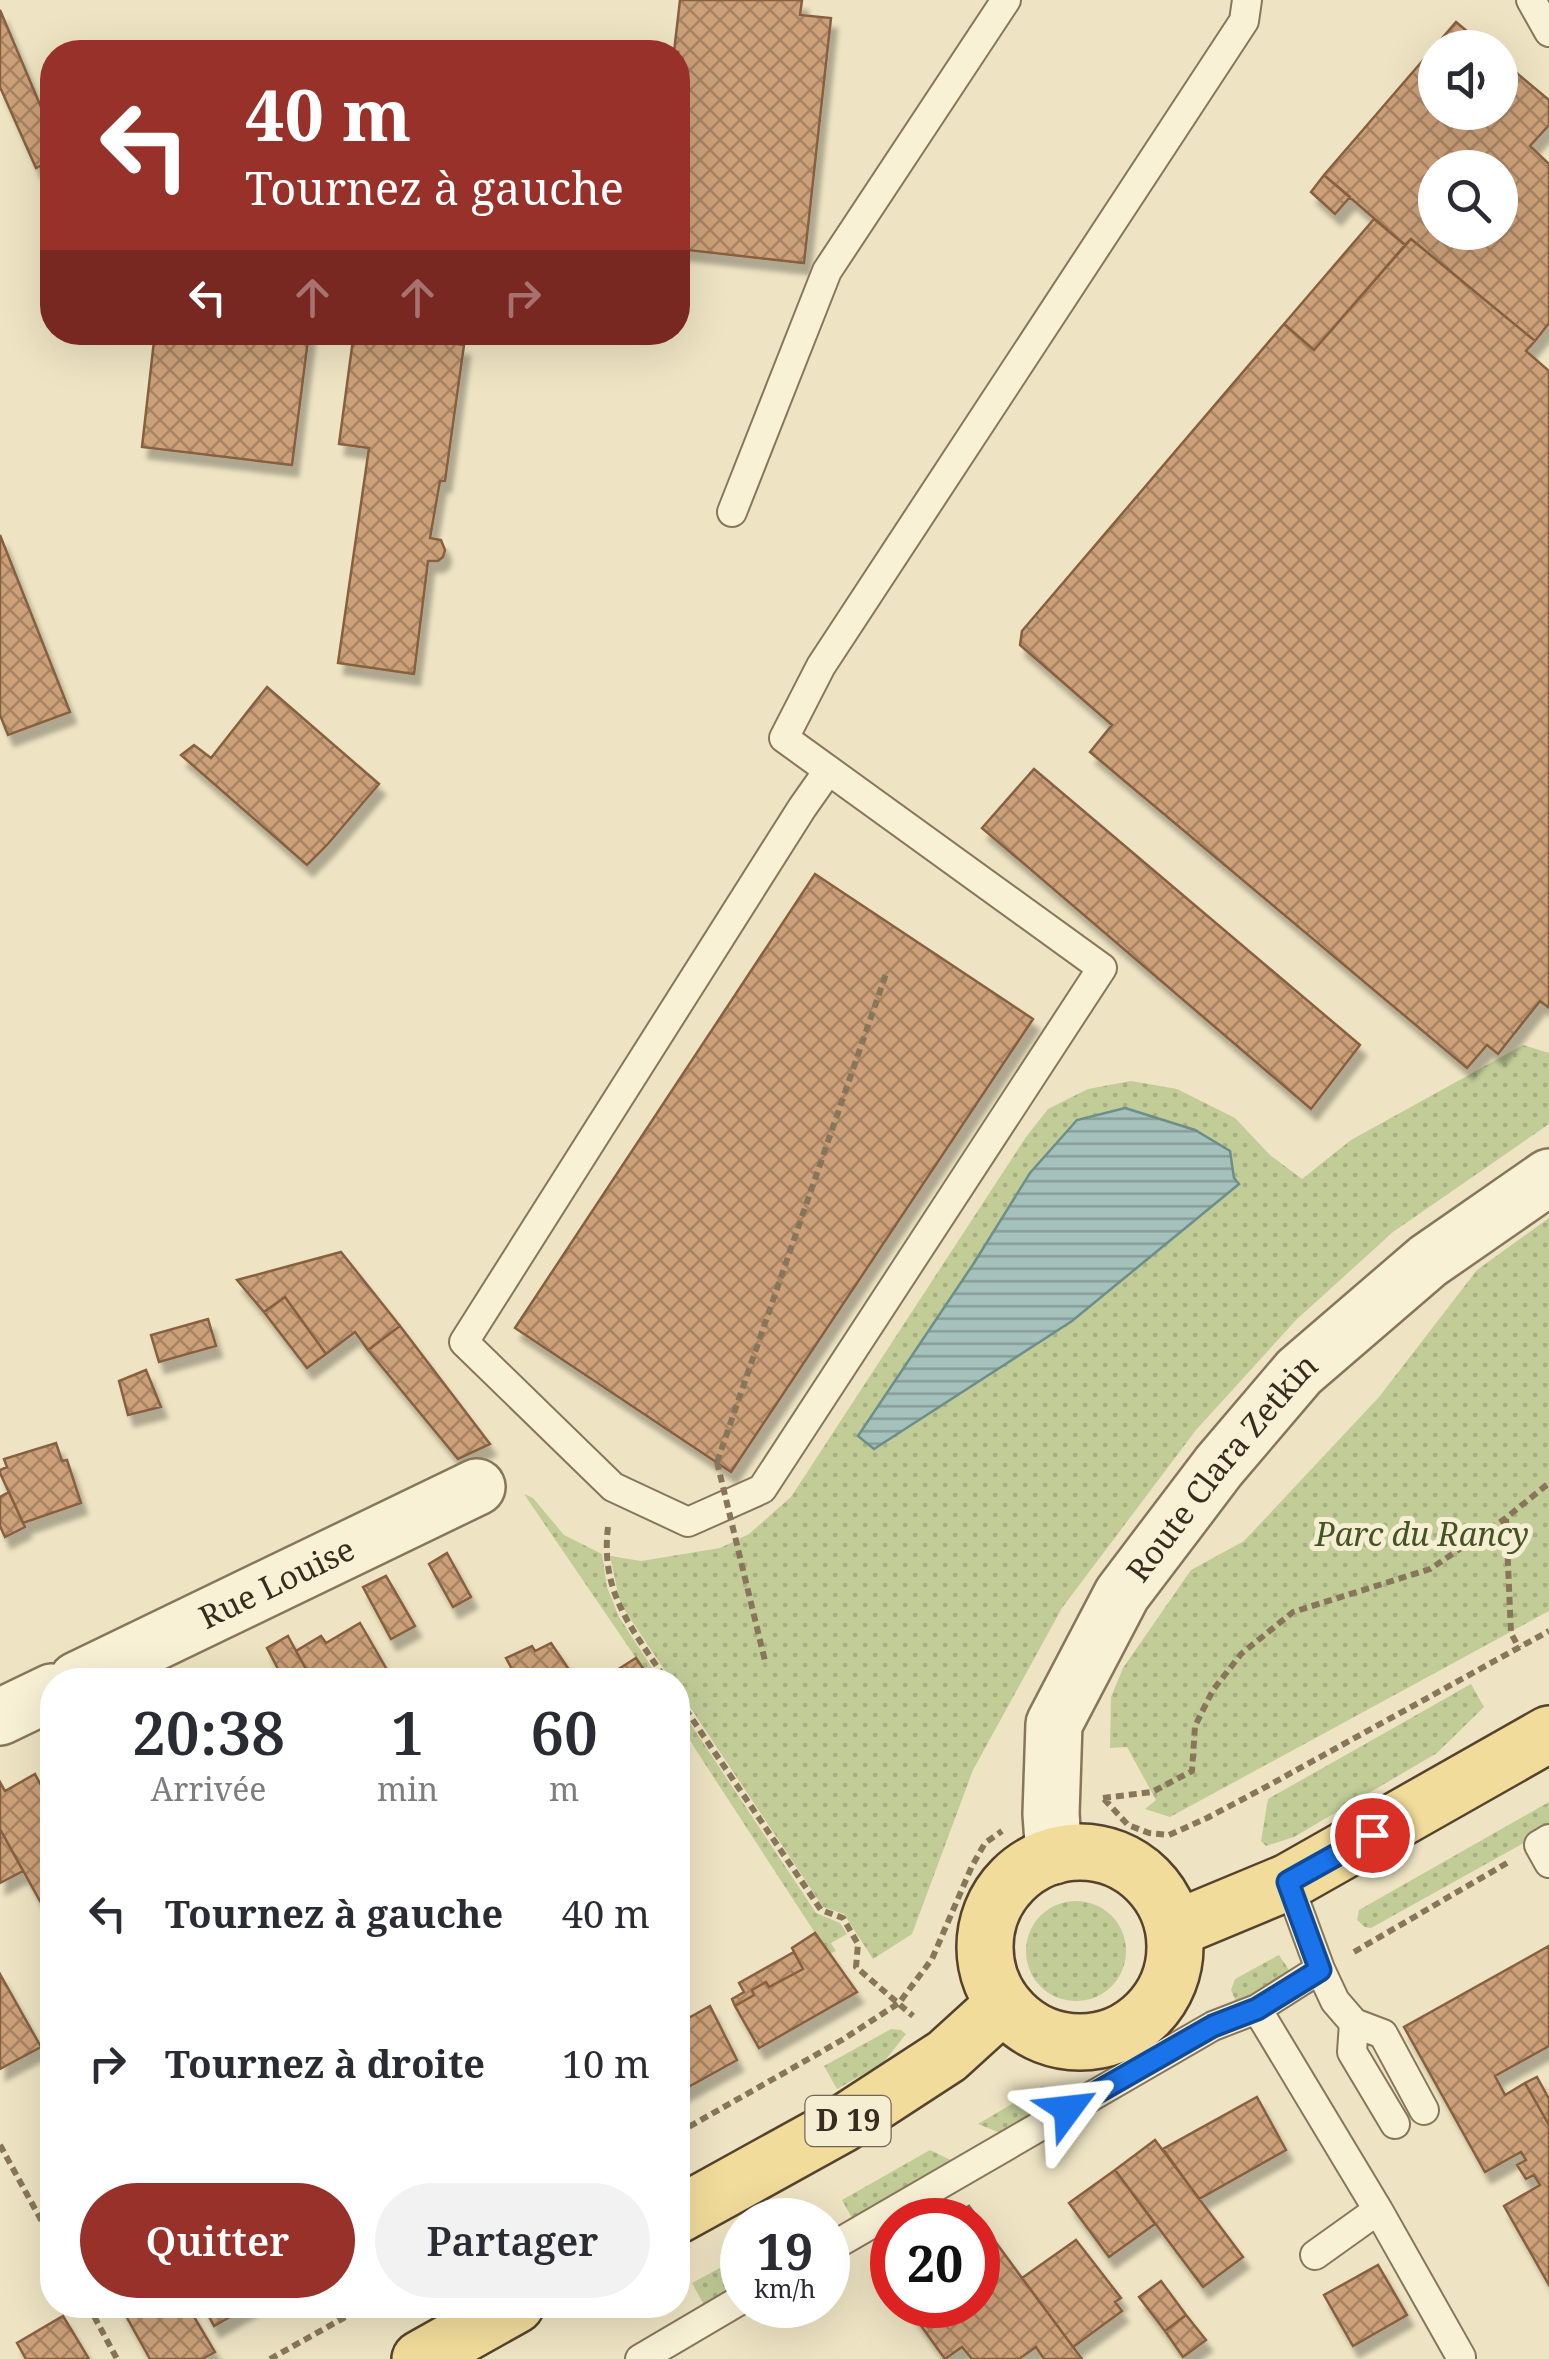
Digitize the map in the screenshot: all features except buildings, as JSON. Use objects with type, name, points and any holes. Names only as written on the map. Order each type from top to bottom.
[{"type":"main road","points":[[1175,1929],[1288,1882],[1549,1734]]},
{"type":"main road","points":[[1068,1851],[1118,1858],[1156,1887],[1175,1929],[1176,1962],[1164,1994],[1144,2020],[1097,2042],[1059,2041],[1029,2029],[1003,2005],[987,1975],[984,1939],[992,1906],[1015,1876],[1068,1851]]},
{"type":"main road","name":"D 19","points":[[690,2207],[856,2115],[947,2056],[1003,2005]]},
{"type":"main road","points":[[420,2359],[493,2318]]},
{"type":"street","name":"Route Clara Zetkin","points":[[1054,1856],[1054,1724],[1122,1594],[1219,1466],[1299,1372],[1428,1261],[1549,1177]]},
{"type":"street","name":"Rue Louise","points":[[101,1668],[477,1487]]},
{"type":"street","points":[[0,1717],[40,1698]]},
{"type":"lane","points":[[732,512],[828,271],[1006,0]]},
{"type":"lane","points":[[828,771],[464,1342],[614,1487],[688,1522],[762,1489],[1102,968],[784,738],[821,666],[1244,21],[1247,0]]},
{"type":"lane","points":[[1532,0],[1549,32]]},
{"type":"lane","points":[[1288,1882],[1334,2001],[1354,2023],[1383,2034],[1424,2110]]},
{"type":"lane","points":[[850,2236],[1213,2026],[1257,2009],[1320,1970]]},
{"type":"lane","points":[[1257,2009],[1461,2357]]},
{"type":"lane","points":[[1354,2023],[1352,2052],[1395,2124]]},
{"type":"lane","points":[[1315,2255],[1378,2210]]},
{"type":"lane","points":[[640,2359],[720,2312]]},
{"type":"path","points":[[766,1661],[718,1462],[887,972]]},
{"type":"path","points":[[1093,1800],[1152,1792],[1192,1771],[1194,1726],[1213,1690],[1242,1654],[1293,1612],[1430,1569],[1506,1518],[1549,1483]]},
{"type":"path","points":[[614,1487],[605,1553],[612,1584],[622,1612],[658,1668]]},
{"type":"path","points":[[1506,1518],[1511,1633],[1519,1648]]},
{"type":"path","points":[[1103,1798],[1128,1824],[1149,1833],[1169,1835],[1262,1789],[1549,1631]]},
{"type":"path","points":[[690,1716],[821,1910],[843,1918],[858,1944],[856,1967],[922,2024]]},
{"type":"path","points":[[690,2125],[842,2040],[899,2003],[932,1959],[985,1843],[1004,1830]]},
{"type":"path","points":[[1320,1970],[1546,1849]]},
{"type":"path","points":[[0,2145],[40,2218]]},
{"type":"path","points":[[95,2318],[117,2359]]},
{"type":"path","points":[[270,2359],[344,2318]]},
{"type":"green space","points":[[1523,1045],[1549,1053],[1549,1124],[1393,1232],[1296,1320],[1196,1430],[1062,1608],[973,1770],[912,1934],[873,1959],[844,1914],[823,1907],[690,1707],[690,1668],[663,1668],[624,1609],[610,1556],[641,1561],[720,1548],[749,1534],[791,1497],[1048,1109],[1088,1089],[1131,1081],[1177,1089],[1235,1118],[1270,1155],[1302,1179],[1351,1140]],"holes":[[[1030,1173],[1234,1179],[1238,1183],[859,1436]]]},
{"type":"green space","name":"Parc du Rancy","points":[[1549,1218],[1549,1611],[1170,1817],[1145,1809],[1156,1800],[1127,1747],[1110,1748],[1111,1697],[1123,1668],[1191,1570],[1244,1541],[1379,1397],[1477,1270]]},
{"type":"green space","points":[[524,1494],[533,1498],[564,1535],[602,1554],[607,1587],[619,1617],[652,1668],[643,1668]]},
{"type":"green space","points":[[1471,1684],[1484,1707],[1437,1753],[1294,1837],[1266,1846],[1261,1841],[1268,1799]]},
{"type":"green space","points":[[690,1723],[816,1913],[840,1923],[847,1934],[831,1943],[836,1951],[829,1954],[694,1747]]},
{"type":"green space","points":[[1549,1802],[1549,1829],[1371,1928],[1357,1920],[1359,1910]]},
{"type":"green space","points":[[1076,1901],[1095,1904],[1112,1915],[1123,1932],[1123,1970],[1112,1987],[1095,1998],[1076,2001],[1057,1998],[1040,1987],[1029,1970],[1026,1951],[1029,1932],[1040,1915],[1057,1904]]},
{"type":"green space","points":[[1279,1955],[1291,1973],[1237,2004],[1231,1990],[1235,1979]]},
{"type":"green space","points":[[891,2029],[906,2034],[883,2063],[837,2089],[824,2066]]},
{"type":"green space","points":[[1042,2086],[1053,2090],[1060,2104],[1007,2133],[978,2124]]},
{"type":"green space","points":[[930,2150],[955,2162],[889,2198],[870,2198],[870,2208],[852,2218],[850,2198],[846,2198]]},
{"type":"green space","points":[[720,2268],[720,2296],[704,2305],[692,2283]]},
{"type":"water","points":[[1125,1108],[1195,1130],[1230,1151],[1234,1178],[1239,1184],[1072,1321],[874,1449],[858,1436],[1030,1173],[1077,1120]]},
{"type":"route","points":[[1068,2109],[1213,2026],[1257,2009],[1320,1970],[1288,1882],[1372,1835]]}]
